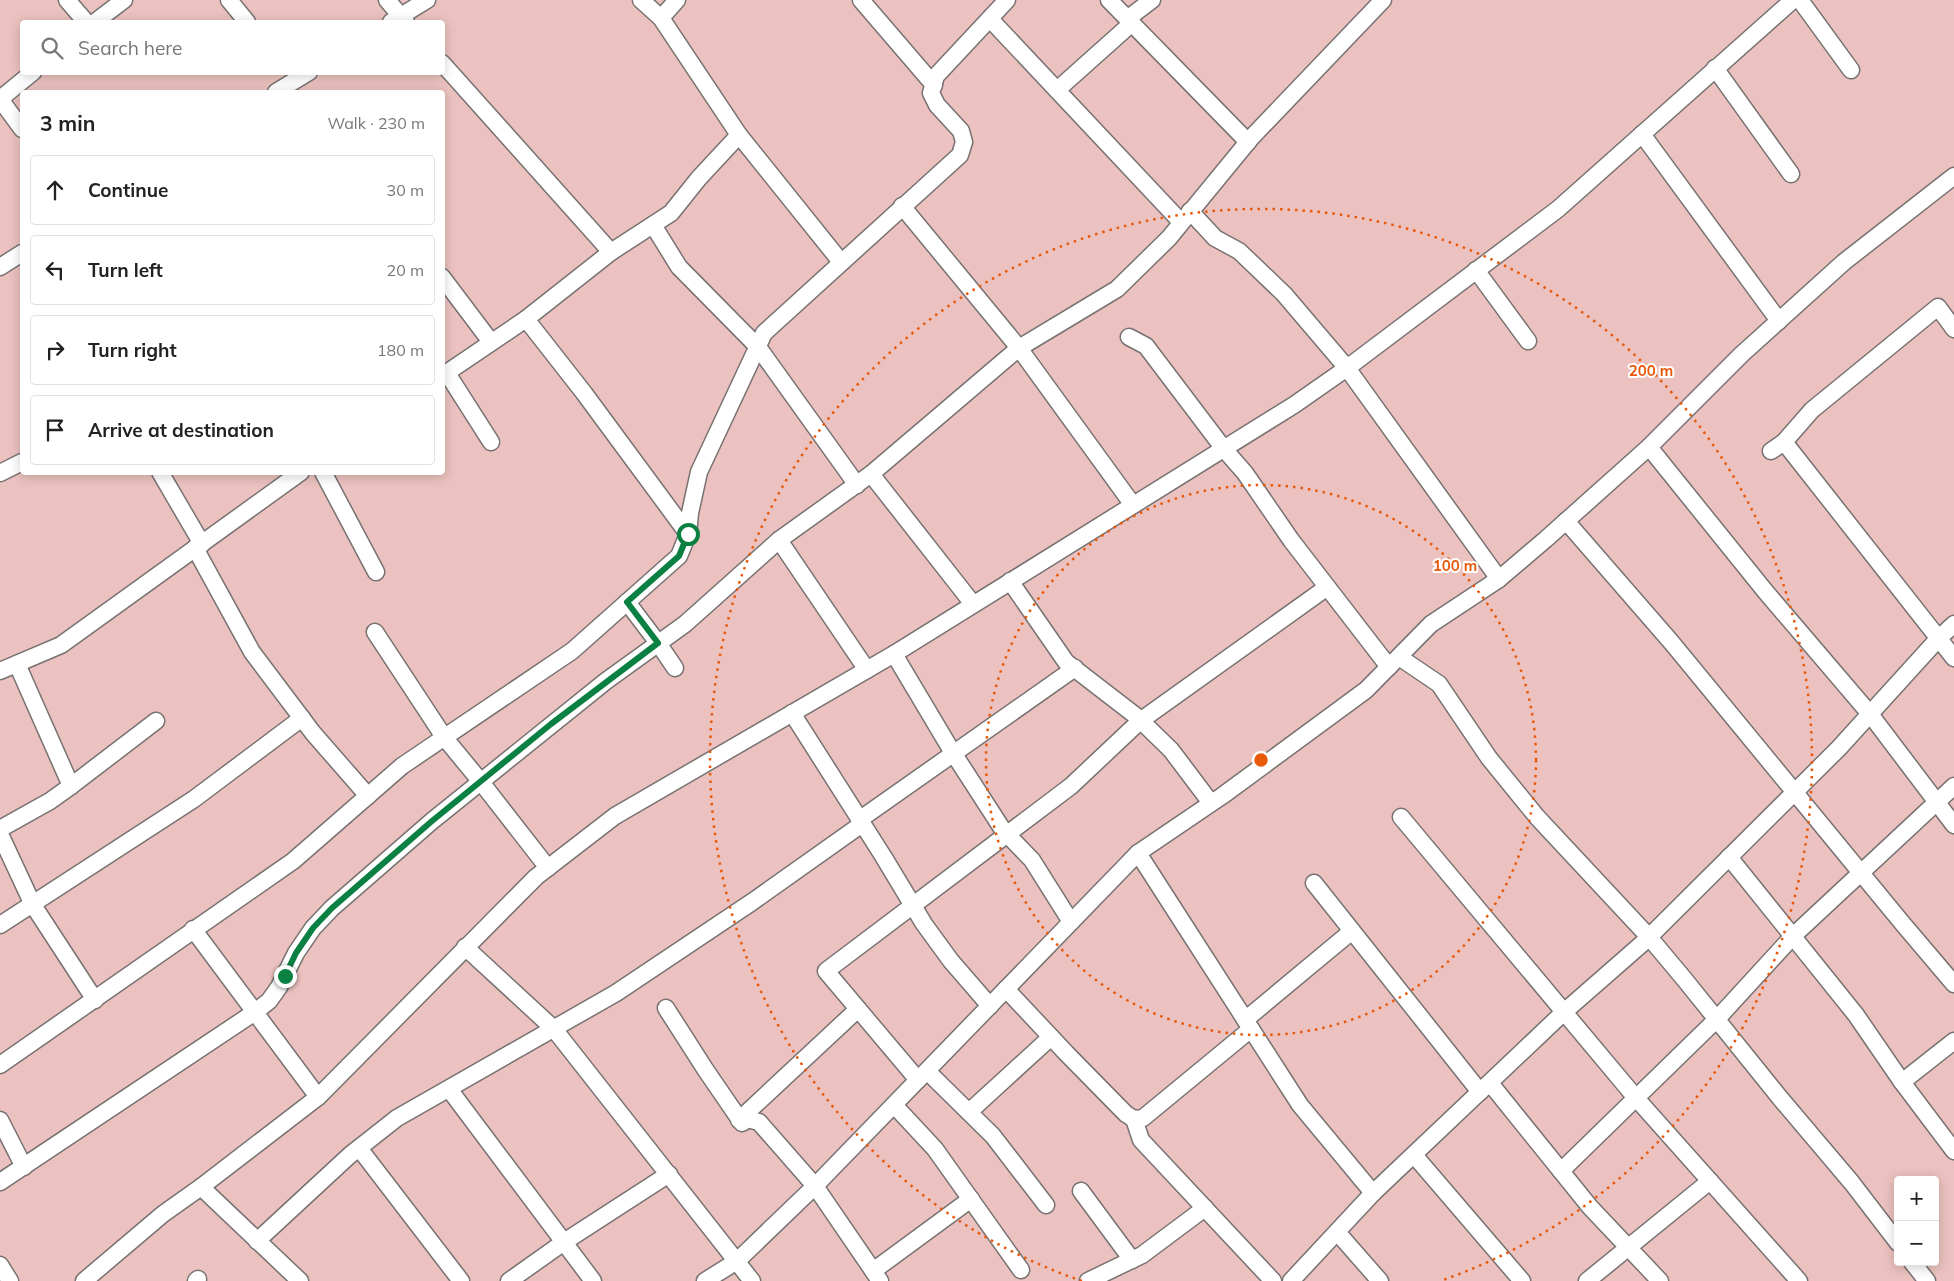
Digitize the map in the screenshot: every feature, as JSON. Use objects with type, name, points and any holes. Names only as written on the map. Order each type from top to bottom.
[{"type":"street","points":[[67,0],[84,20]]},
{"type":"street","points":[[98,20],[124,0]]},
{"type":"street","points":[[229,0],[245,20]]},
{"type":"street","points":[[386,0],[398,20]]},
{"type":"street","points":[[400,20],[427,0]]},
{"type":"street","points":[[641,0],[661,18],[739,135],[840,262]]},
{"type":"street","points":[[661,18],[677,0]]},
{"type":"street","points":[[861,0],[934,85]]},
{"type":"street","points":[[0,1064],[293,861],[402,766],[572,651],[679,556],[688,534],[690,513],[699,472],[764,332],[960,155],[964,142],[961,131],[938,105],[931,92],[936,76],[1007,0]]},
{"type":"street","points":[[1109,0],[1248,142]]},
{"type":"street","points":[[1057,90],[1152,0]]},
{"type":"street","points":[[0,1182],[255,1012],[269,1000],[279,987],[296,953],[313,928],[332,908],[432,821],[606,681],[685,624],[779,540],[872,474],[1019,348],[1117,289],[1169,238],[1185,216],[1248,142],[1383,0]]},
{"type":"street","points":[[84,1281],[162,1214],[201,1187],[318,1097],[536,877],[616,816],[894,654],[1294,406],[1348,368],[1558,209],[1793,0]]},
{"type":"street","points":[[1800,0],[1851,70]]},
{"type":"street","points":[[990,19],[1057,90],[1185,216],[1215,238],[1239,251],[1284,294],[1348,368],[1499,579]]},
{"type":"street","points":[[445,66],[611,252]]},
{"type":"street","points":[[1715,68],[1791,174]]},
{"type":"street","points":[[20,126],[0,99],[28,75]]},
{"type":"street","points":[[280,90],[299,80]]},
{"type":"street","points":[[1642,134],[1779,321]]},
{"type":"street","points":[[491,442],[445,375],[526,319],[611,252],[671,213],[699,178],[739,135]]},
{"type":"street","points":[[705,1281],[737,1261],[815,1186],[1138,853],[1211,803],[1366,690],[1431,624],[1499,579],[1649,447],[1742,354],[1844,262],[1954,176]]},
{"type":"street","points":[[902,206],[1019,348],[1133,505]]},
{"type":"street","points":[[653,225],[679,267],[758,347],[857,485]]},
{"type":"street","points":[[0,267],[20,254]]},
{"type":"street","points":[[1476,270],[1528,341]]},
{"type":"street","points":[[445,281],[491,342]]},
{"type":"street","points":[[1954,329],[1938,307],[1812,410],[1777,447],[1954,658]]},
{"type":"street","points":[[526,319],[584,393],[688,534]]},
{"type":"street","points":[[1129,337],[1146,346],[1224,449],[1245,473],[1326,588],[1394,662],[1439,684],[1489,758],[1537,817],[1649,937],[1852,1183],[1894,1238]]},
{"type":"street","points":[[1649,447],[1765,591],[1870,714],[1954,825]]},
{"type":"street","points":[[0,473],[20,463]]},
{"type":"street","points":[[872,474],[973,604]]},
{"type":"street","points":[[162,475],[252,652],[302,718],[368,796]]},
{"type":"street","points":[[0,671],[61,645],[297,475]]},
{"type":"street","points":[[325,475],[376,572]]},
{"type":"street","points":[[1566,521],[1672,643],[1860,873],[1954,984]]},
{"type":"street","points":[[779,540],[867,670]]},
{"type":"street","points":[[1010,581],[1066,662],[1140,720],[1171,750],[1211,803]]},
{"type":"street","points":[[1046,1204],[993,1136],[969,1112],[923,1076],[858,1009],[826,971],[1072,786],[1140,720],[1326,588]]},
{"type":"street","points":[[627,602],[675,668]]},
{"type":"street","points":[[1291,1281],[1373,1193],[1564,1012],[1649,937],[1839,748],[1938,639],[1954,624]]},
{"type":"street","points":[[375,632],[444,737],[548,868]]},
{"type":"street","points":[[894,654],[954,754],[1003,830],[1032,860],[1071,922]]},
{"type":"street","points":[[18,664],[71,786]]},
{"type":"street","points":[[257,1240],[359,1148],[397,1118],[616,993],[728,918],[1075,668]]},
{"type":"street","points":[[792,713],[860,822],[951,961],[990,1006]]},
{"type":"street","points":[[0,925],[194,799],[302,718]]},
{"type":"street","points":[[0,829],[50,801],[156,720]]},
{"type":"street","points":[[1561,1171],[1716,1019],[1793,936],[1954,786]]},
{"type":"street","points":[[1401,817],[1636,1098],[1799,1281]]},
{"type":"street","points":[[0,834],[33,905],[95,1000]]},
{"type":"street","points":[[1138,853],[1300,1105],[1373,1193]]},
{"type":"street","points":[[1729,857],[1856,1014],[1902,1082],[1954,1151]]},
{"type":"street","points":[[1314,883],[1352,931],[1485,1087],[1561,1171],[1590,1207],[1660,1281]]},
{"type":"street","points":[[194,929],[318,1097]]},
{"type":"street","points":[[1006,989],[1126,1114],[1134,1118],[1143,1118],[1352,931]]},
{"type":"street","points":[[465,947],[554,1029],[752,1281]]},
{"type":"street","points":[[666,1008],[739,1120],[742,1123],[747,1120],[759,1122],[815,1186],[876,1276],[971,1199]]},
{"type":"street","points":[[739,1120],[858,1009]]},
{"type":"street","points":[[969,1112],[1051,1037]]},
{"type":"street","points":[[1902,1082],[1954,1041]]},
{"type":"street","points":[[450,1089],[593,1281]]},
{"type":"street","points":[[894,1105],[935,1149],[1021,1270]]},
{"type":"street","points":[[1134,1118],[1140,1140],[1273,1281]]},
{"type":"street","points":[[0,1120],[24,1167]]},
{"type":"street","points":[[359,1148],[461,1281]]},
{"type":"street","points":[[1414,1154],[1522,1281]]},
{"type":"street","points":[[509,1281],[564,1242],[669,1174]]},
{"type":"street","points":[[1587,1281],[1710,1181]]},
{"type":"street","points":[[201,1187],[300,1281]]},
{"type":"street","points":[[1082,1191],[1132,1260]]},
{"type":"street","points":[[1088,1281],[1142,1255],[1205,1208]]},
{"type":"street","points":[[1337,1232],[1380,1281]]},
{"type":"street","points":[[0,1265],[10,1281]]},
{"type":"street","points":[[1915,1266],[1926,1281]]},
{"type":"shaded area","points":[[0,0],[1954,0],[1954,1281],[0,1281]]},
{"type":"route","points":[[285,976],[296,953],[313,928],[332,908],[432,821],[551,724],[658,643],[627,602],[679,556],[688,534]]}]
